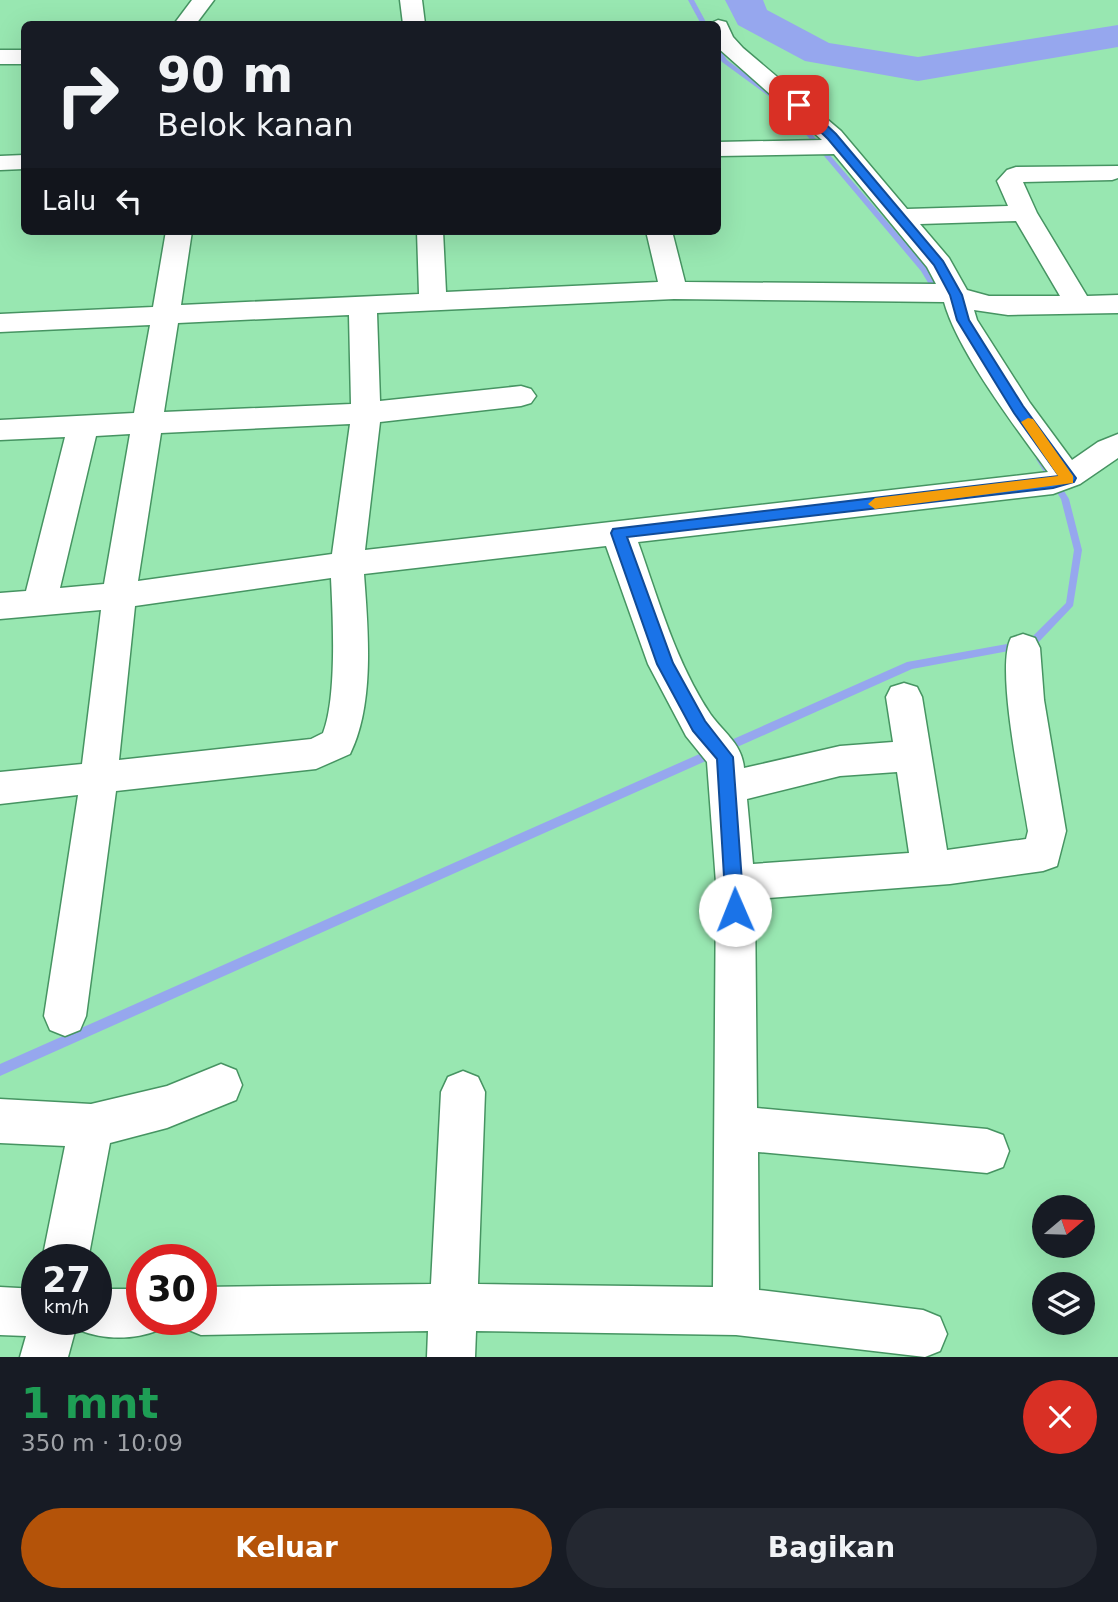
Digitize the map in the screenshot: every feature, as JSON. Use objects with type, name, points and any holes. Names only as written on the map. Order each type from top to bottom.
[{"type":"street","points":[[187,21],[203,0]]},
{"type":"street","points":[[411,0],[414,21]]},
{"type":"street","points":[[725,53],[812,116],[831,147],[899,217],[939,264],[946,294],[958,309],[1062,480]]},
{"type":"street","points":[[0,57],[21,57]]},
{"type":"street","points":[[721,149],[831,147]]},
{"type":"street","points":[[0,163],[21,162]]},
{"type":"street","points":[[1078,304],[1057,264],[1024,213],[1010,181],[1016,175],[1112,172]]},
{"type":"street","points":[[899,217],[1024,213]]},
{"type":"street","points":[[65,1016],[99,777],[119,596],[178,235]]},
{"type":"street","points":[[430,235],[433,300]]},
{"type":"street","points":[[660,235],[674,290]]},
{"type":"street","points":[[0,323],[674,290],[946,294],[988,305],[1008,306],[1118,304]]},
{"type":"street","points":[[0,789],[316,754],[337,743],[344,725],[347,699],[350,618],[347,564],[366,413],[363,306]]},
{"type":"street","points":[[0,430],[366,413],[521,396]]},
{"type":"street","points":[[40,602],[83,427]]},
{"type":"street","points":[[0,606],[119,596],[347,564],[1062,480],[1103,451],[1118,445]]},
{"type":"street","points":[[618,533],[665,664],[720,759],[735,883],[736,1311]]},
{"type":"street","points":[[735,883],[1024,859],[1043,854],[1046,831],[1026,700],[1023,648]]},
{"type":"street","points":[[904,697],[930,867]]},
{"type":"street","points":[[720,759],[840,761],[913,756]]},
{"type":"street","points":[[0,1121],[91,1126],[167,1107],[221,1084]]},
{"type":"street","points":[[451,1357],[463,1092]]},
{"type":"street","points":[[68,1244],[91,1126]]},
{"type":"street","points":[[735,1128],[987,1152]]},
{"type":"street","points":[[217,1311],[453,1307],[736,1311],[923,1334]]},
{"type":"street","points":[[0,1311],[21,1312]]},
{"type":"street","points":[[44,1357],[50,1335]]},
{"type":"waterway","points":[[691,0],[702,21]]},
{"type":"waterway","points":[[744,0],[751,17],[819,53],[918,69],[1118,36]]},
{"type":"waterway","points":[[721,56],[724,61],[784,105],[924,270],[939,294]]},
{"type":"waterway","points":[[0,1070],[910,665],[1032,643],[1070,604],[1078,550],[1065,499],[1040,459]]},
{"type":"slow traffic","points":[[875,504],[1065,481],[1069,478],[1028,422]]},
{"type":"route","points":[[735,910],[725,757],[699,726],[665,664],[618,533],[1053,483],[1069,478],[1019,410],[963,320],[956,295],[939,264],[832,136],[799,105]]}]
